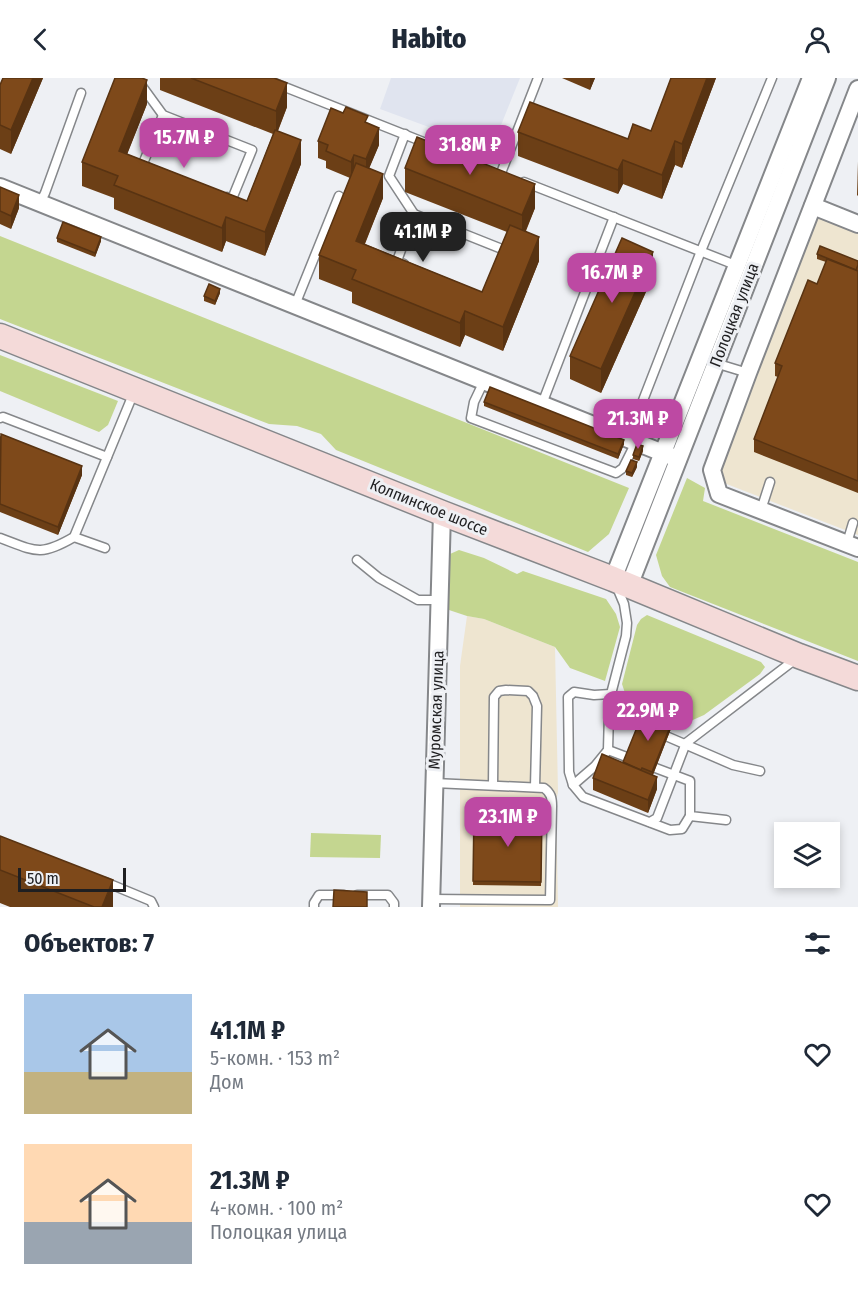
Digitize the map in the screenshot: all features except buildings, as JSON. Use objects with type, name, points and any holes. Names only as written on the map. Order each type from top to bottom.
[{"type":"main road","name":"Колпинское шоссе","points":[[0,336],[858,678]]},
{"type":"street","name":"Полоцкая улица","points":[[621,582],[744,268],[811,78]]},
{"type":"street","name":"Полоцкая улица","points":[[744,268],[827,78]]},
{"type":"street","points":[[852,546],[719,494],[712,470],[858,89]]},
{"type":"street","points":[[0,187],[671,456]]},
{"type":"street","points":[[813,206],[858,224]]},
{"type":"street","name":"Муромская улица","points":[[431,903],[442,513]]},
{"type":"lane","points":[[136,78],[163,115],[252,150],[231,199],[220,195]]},
{"type":"lane","points":[[262,78],[437,147]]},
{"type":"lane","points":[[501,173],[538,78]]},
{"type":"lane","points":[[484,381],[474,402],[471,418],[616,473],[623,468],[701,251],[772,78]]},
{"type":"lane","points":[[40,203],[81,93]]},
{"type":"lane","points":[[529,102],[540,107]]},
{"type":"lane","points":[[153,170],[142,166],[163,115]]},
{"type":"lane","points":[[405,134],[389,176],[414,213],[507,251],[503,261]]},
{"type":"lane","points":[[491,168],[744,268]]},
{"type":"lane","points":[[295,305],[339,196]]},
{"type":"lane","points":[[414,213],[397,261],[417,270]]},
{"type":"lane","points":[[542,404],[614,217]]},
{"type":"lane","points":[[708,360],[748,373]]},
{"type":"lane","points":[[0,537],[32,550],[48,550],[74,537],[135,390]]},
{"type":"lane","points":[[0,418],[3,417],[107,456]]},
{"type":"lane","points":[[761,510],[770,482]]},
{"type":"lane","points":[[852,546],[854,523]]},
{"type":"lane","points":[[74,537],[105,548]]},
{"type":"lane","points":[[357,560],[379,578],[418,600],[439,600]]},
{"type":"lane","points":[[573,786],[595,766],[608,750],[611,694],[626,636],[627,623],[621,582]]},
{"type":"lane","points":[[650,822],[657,818],[686,743],[799,656]]},
{"type":"lane","points":[[493,785],[494,697],[499,691],[528,691],[537,705],[535,787]]},
{"type":"lane","points":[[608,750],[690,781],[690,816],[682,829],[670,830],[583,797],[573,786],[569,772],[568,697],[574,692],[594,695],[611,694]]},
{"type":"lane","points":[[609,713],[686,743],[733,765],[760,771]]},
{"type":"lane","points":[[431,903],[550,900],[552,798],[548,790],[535,787],[434,783]]},
{"type":"lane","points":[[690,816],[726,820]]},
{"type":"lane","points":[[101,881],[151,901],[154,907]]},
{"type":"lane","points":[[314,907],[319,895],[330,895],[388,896],[394,903],[394,907]]},
{"type":"shaded area","points":[[391,78],[520,78],[491,150],[380,109]]},
{"type":"shaded area","points":[[806,211],[858,231],[858,535],[706,476]]},
{"type":"shaded area","points":[[467,616],[484,619],[555,647],[558,907],[460,907],[460,666]]},
{"type":"green space","points":[[0,236],[629,488],[609,534],[588,552],[336,450],[321,434],[297,426],[269,424],[0,319]]},
{"type":"green space","points":[[0,355],[118,401],[108,425],[99,432],[0,391]]},
{"type":"green space","points":[[687,478],[705,488],[703,501],[858,562],[858,661],[670,587],[662,576],[656,555]]},
{"type":"green space","points":[[459,550],[484,558],[517,574],[523,571],[606,599],[616,614],[620,627],[605,681],[570,668],[555,647],[484,619],[449,610],[446,562],[450,554]]},
{"type":"green space","points":[[647,615],[761,662],[765,667],[760,674],[704,715],[686,723],[641,704],[636,709],[627,699],[622,684],[637,625]]},
{"type":"green space","points":[[311,833],[381,835],[380,858],[310,857]]}]
